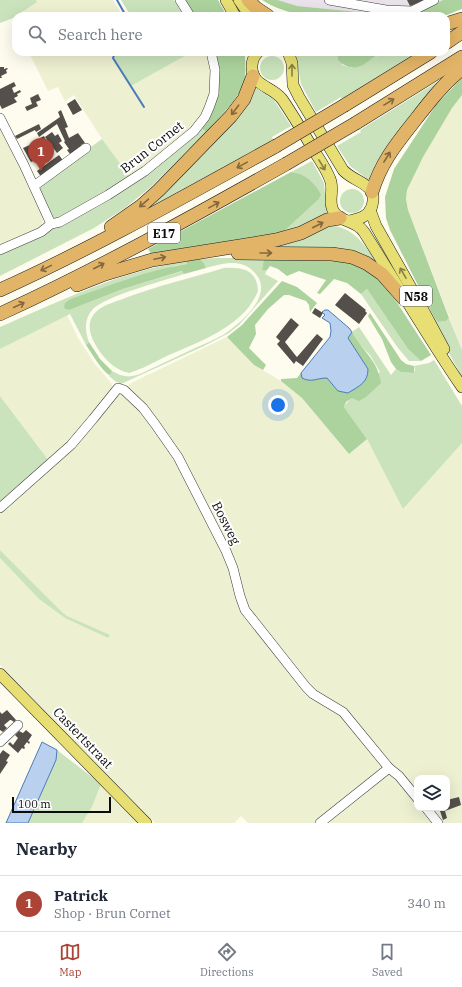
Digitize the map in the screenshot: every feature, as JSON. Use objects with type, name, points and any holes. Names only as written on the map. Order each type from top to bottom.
[{"type":"highway","points":[[248,0],[262,12]]},
{"type":"highway","points":[[450,22],[462,18]]},
{"type":"highway","points":[[450,40],[462,32]]},
{"type":"highway","name":"E17","points":[[0,290],[94,245],[168,206],[276,146],[425,56]]},
{"type":"highway","name":"E17","points":[[0,314],[39,296],[171,229],[356,123],[462,57]]},
{"type":"highway","points":[[372,192],[383,164],[397,142],[431,100],[462,69]]},
{"type":"highway","points":[[94,245],[102,233],[130,215],[159,190],[226,122],[244,98],[253,76]]},
{"type":"highway","points":[[39,296],[65,290],[105,274],[152,260],[285,238],[327,220],[345,220]]},
{"type":"highway","points":[[199,252],[344,255],[360,260],[377,270],[392,284],[404,299]]},
{"type":"main road","points":[[226,0],[233,12]]},
{"type":"main road","points":[[240,0],[248,12]]},
{"type":"main road","points":[[253,76],[252,64],[255,56]]},
{"type":"main road","points":[[289,56],[292,63],[293,85],[299,97],[344,170],[348,175],[364,183],[372,192]]},
{"type":"main road","name":"N58","points":[[253,76],[260,84],[280,96],[330,177],[332,186],[331,206],[335,213],[345,220],[360,226],[398,285],[404,299],[462,387]]},
{"type":"main road","name":"N58","points":[[372,192],[373,203],[370,210],[376,226],[462,381]]},
{"type":"main road","points":[[345,220],[363,217],[370,210]]},
{"type":"main road","name":"Castertstraat","points":[[0,674],[146,823]]},
{"type":"street","points":[[180,0],[188,12]]},
{"type":"street","points":[[330,0],[386,10],[412,11],[434,0]]},
{"type":"street","name":"Brun Cornet","points":[[0,250],[41,232],[51,224],[60,222],[80,212],[128,182],[194,131],[205,117],[212,100],[215,76],[212,56]]},
{"type":"street","points":[[0,118],[51,224]]},
{"type":"street","points":[[34,186],[86,148]]},
{"type":"street","name":"Bosweg","points":[[0,508],[71,445],[94,419],[118,388],[124,390],[143,408],[178,457],[226,551],[233,568],[243,603],[251,617],[306,687],[317,697],[342,712],[389,768],[399,776],[414,794]]},
{"type":"street","points":[[0,742],[18,725]]},
{"type":"street","points":[[320,823],[389,768]]},
{"type":"street","points":[[428,811],[438,823]]},
{"type":"shaded area","points":[[278,0],[443,0],[418,12],[358,12],[296,6]]},
{"type":"green space","points":[[0,0],[36,0],[37,2],[22,12],[12,12],[12,18],[0,23]]},
{"type":"green space","points":[[36,0],[113,0],[120,12],[22,12],[37,2]]},
{"type":"green space","points":[[121,0],[174,0],[182,12],[128,12]]},
{"type":"green space","points":[[183,0],[218,0],[225,12],[190,12]]},
{"type":"green space","points":[[262,0],[278,0],[297,6],[358,12],[290,12]]},
{"type":"green space","points":[[443,0],[462,0],[462,9],[450,14],[450,12],[418,12]]},
{"type":"green space","points":[[31,56],[113,56],[131,86],[185,56],[207,56],[211,74],[210,91],[203,111],[193,127],[130,177],[102,139],[74,95],[65,101],[58,87],[48,91]]},
{"type":"green space","points":[[113,56],[185,56],[131,86]]},
{"type":"green space","points":[[213,56],[245,56],[245,77],[240,92],[206,132],[201,128],[209,115]]},
{"type":"green space","points":[[272,56],[280,60],[284,68],[280,76],[272,80],[264,76],[260,68],[264,60]]},
{"type":"green space","points":[[296,56],[341,56],[342,65],[351,68],[359,67],[378,56],[411,56],[342,99],[341,97],[316,112],[301,84]]},
{"type":"green space","points":[[338,56],[377,56],[355,68],[348,67],[338,60]]},
{"type":"green space","points":[[448,75],[397,134],[376,163],[369,180],[350,166],[337,146]]},
{"type":"green space","points":[[462,78],[462,95],[452,108],[423,157],[407,190],[406,199],[408,210],[449,318],[446,321],[438,322],[434,317],[390,230],[386,218],[385,197],[394,169],[436,105]]},
{"type":"green space","points":[[256,88],[274,100],[291,126],[272,137],[273,140],[142,211],[246,105]]},
{"type":"green space","points":[[462,95],[462,350],[408,210],[406,199],[407,190],[423,157],[452,108]]},
{"type":"green space","points":[[0,125],[39,203],[44,217],[42,225],[39,229],[0,246]]},
{"type":"green space","points":[[201,128],[206,132],[153,185],[125,208],[94,228],[0,276],[0,253],[99,206],[143,178],[186,143]]},
{"type":"green space","points":[[102,139],[130,177],[69,214],[59,219],[53,218],[38,186]]},
{"type":"green space","points":[[312,161],[324,183],[327,214],[297,229],[282,233],[318,200],[300,174],[291,172]]},
{"type":"green space","points":[[291,172],[306,177],[321,195],[318,200],[282,233],[152,255],[148,249]]},
{"type":"green space","points":[[352,189],[360,193],[364,201],[360,209],[352,213],[344,209],[340,201],[344,193]]},
{"type":"green space","points":[[325,225],[342,228],[349,231],[361,242],[376,262],[261,246]]},
{"type":"green space","points":[[264,258],[262,270],[267,270],[265,274],[278,281],[239,325],[229,333],[121,384],[109,376],[112,371],[119,375],[126,376],[140,374],[223,335],[247,315],[259,297],[261,288],[259,280],[253,271],[242,264],[230,263],[206,268],[200,259]]},
{"type":"green space","points":[[264,258],[340,260],[355,262],[379,278],[396,301],[431,355],[421,361],[408,349],[367,289],[361,294],[347,283],[334,279],[320,294],[317,293],[326,280],[299,271],[287,276],[278,269],[270,266],[267,270],[262,270]]},
{"type":"green space","points":[[200,259],[206,268],[184,274],[182,271],[123,289],[69,310],[64,308],[65,303],[71,299],[143,274],[187,264],[187,261]]},
{"type":"green space","points":[[187,261],[188,264],[174,266],[69,310],[123,289],[183,271],[184,274],[109,299],[92,310],[86,322],[89,342],[86,345],[70,314],[0,349],[0,327],[91,288],[138,272]]},
{"type":"green space","points":[[224,268],[237,268],[248,271],[255,278],[258,291],[243,314],[220,331],[208,338],[129,373],[113,366],[98,349],[91,336],[90,323],[97,311],[103,307],[149,290]]},
{"type":"green space","points":[[282,281],[297,287],[317,303],[310,312],[309,305],[306,301],[289,295],[284,295],[268,309],[255,325],[256,334],[249,348],[266,365],[263,370],[254,365],[227,337],[242,325]]},
{"type":"green space","points":[[367,289],[408,349],[421,361],[409,361],[398,348],[361,294]]},
{"type":"green space","points":[[370,313],[401,360],[406,364],[414,366],[414,373],[401,372],[396,369],[391,362],[382,339],[368,316]]},
{"type":"green space","points":[[67,315],[78,338],[94,363],[112,384],[112,388],[107,399],[82,428],[49,461],[0,396],[0,349]]},
{"type":"green space","points":[[433,317],[438,322],[446,321],[449,318],[462,350],[462,377],[442,340]]},
{"type":"green space","points":[[359,327],[391,375],[396,369],[401,372],[414,373],[414,366],[429,363],[434,360],[462,406],[462,443],[403,509],[367,439],[344,407],[380,372],[370,355],[357,342],[352,332]]},
{"type":"green space","points":[[352,332],[373,361],[381,383],[366,397],[359,401],[352,398],[346,402],[344,407],[367,439],[349,454],[302,398],[281,381],[281,379],[297,378],[301,373],[302,378],[309,380],[327,378],[338,391],[348,393],[359,386],[366,377],[368,369],[348,338]]},
{"type":"green space","points":[[227,337],[254,365],[281,381],[302,398],[349,454],[367,439],[403,509],[462,443],[462,823],[443,823],[433,811],[450,811],[450,775],[414,775],[414,789],[356,721],[317,693],[246,604],[205,502],[128,390],[127,386]]},
{"type":"green space","points":[[89,342],[100,359],[112,371],[110,375],[101,366],[86,345]]},
{"type":"green space","points":[[119,392],[140,409],[172,452],[229,563],[239,602],[303,688],[343,714],[382,766],[379,772],[317,823],[248,823],[241,816],[234,823],[155,823],[0,665],[0,558],[39,599],[65,618],[108,638],[109,635],[67,616],[62,612],[0,550],[0,510]]},
{"type":"green space","points":[[0,396],[49,461],[0,503]]},
{"type":"green space","points":[[0,550],[62,612],[67,616],[110,635],[108,638],[65,618],[39,599],[0,558]]},
{"type":"green space","points":[[42,743],[57,750],[101,784],[92,807],[82,823],[6,823]]},
{"type":"green space","points":[[389,773],[395,776],[414,798],[414,811],[425,811],[435,823],[331,823],[328,820]]},
{"type":"green space","points":[[101,784],[138,823],[82,823],[92,807]]},
{"type":"water","points":[[328,310],[352,332],[348,338],[368,369],[368,374],[365,381],[348,393],[338,391],[327,378],[311,380],[302,378],[301,373],[330,337],[330,323],[322,318],[325,315],[322,312]]},
{"type":"water","points":[[42,742],[57,750],[56,760],[28,823],[6,823]]},
{"type":"building","points":[[407,0],[425,0],[410,6]]},
{"type":"building","points":[[0,67],[8,69],[6,70],[7,73],[1,76],[2,78],[0,78]]},
{"type":"building","points":[[14,82],[16,86],[12,88],[14,93],[20,90],[21,92],[14,98],[17,102],[2,109],[0,105],[0,89]]},
{"type":"building","points":[[38,94],[41,100],[36,102],[38,106],[27,111],[25,107],[32,104],[30,98]]},
{"type":"building","points":[[75,99],[82,110],[73,115],[67,104]]},
{"type":"building","points":[[61,110],[68,127],[65,128],[69,138],[78,133],[85,143],[70,154],[57,124],[39,137],[37,133],[60,117],[58,112]]},
{"type":"building","points":[[39,124],[41,129],[36,132],[35,130],[17,139],[15,136]]},
{"type":"building","points":[[52,132],[55,136],[58,134],[62,141],[59,143],[63,148],[57,153],[45,137]]},
{"type":"building","points":[[44,136],[53,155],[49,158],[45,150],[42,151],[41,147],[43,146],[40,138]]},
{"type":"building","points":[[32,144],[39,158],[31,162],[23,148]]},
{"type":"building","points":[[59,155],[64,162],[42,178],[37,171]]},
{"type":"building","points":[[345,293],[366,310],[365,311],[367,313],[359,324],[335,305]]},
{"type":"building","points":[[315,308],[323,313],[320,318],[312,313]]},
{"type":"building","points":[[291,318],[299,325],[285,342],[297,357],[317,334],[323,339],[303,366],[296,361],[294,364],[277,344],[280,341],[276,337]]},
{"type":"building","points":[[7,710],[16,720],[14,722],[10,720],[4,725],[7,728],[3,732],[0,730],[0,712],[2,714]]},
{"type":"building","points":[[26,730],[32,735],[28,741],[30,742],[29,744],[27,742],[24,746],[25,748],[22,748],[18,753],[8,744],[10,742],[13,745],[18,738],[15,735],[19,731],[23,733]]},
{"type":"building","points":[[3,750],[10,755],[6,761],[8,762],[0,774],[0,754]]},
{"type":"building","points":[[459,797],[461,805],[450,809],[450,799]]},
{"type":"building","points":[[440,811],[445,811],[447,818],[443,820]]},
{"type":"waterway","points":[[117,0],[124,12]]},
{"type":"waterway","points":[[114,56],[113,58],[144,107]]},
{"type":"place","name":"Patrick","points":[[41,171]]}]
